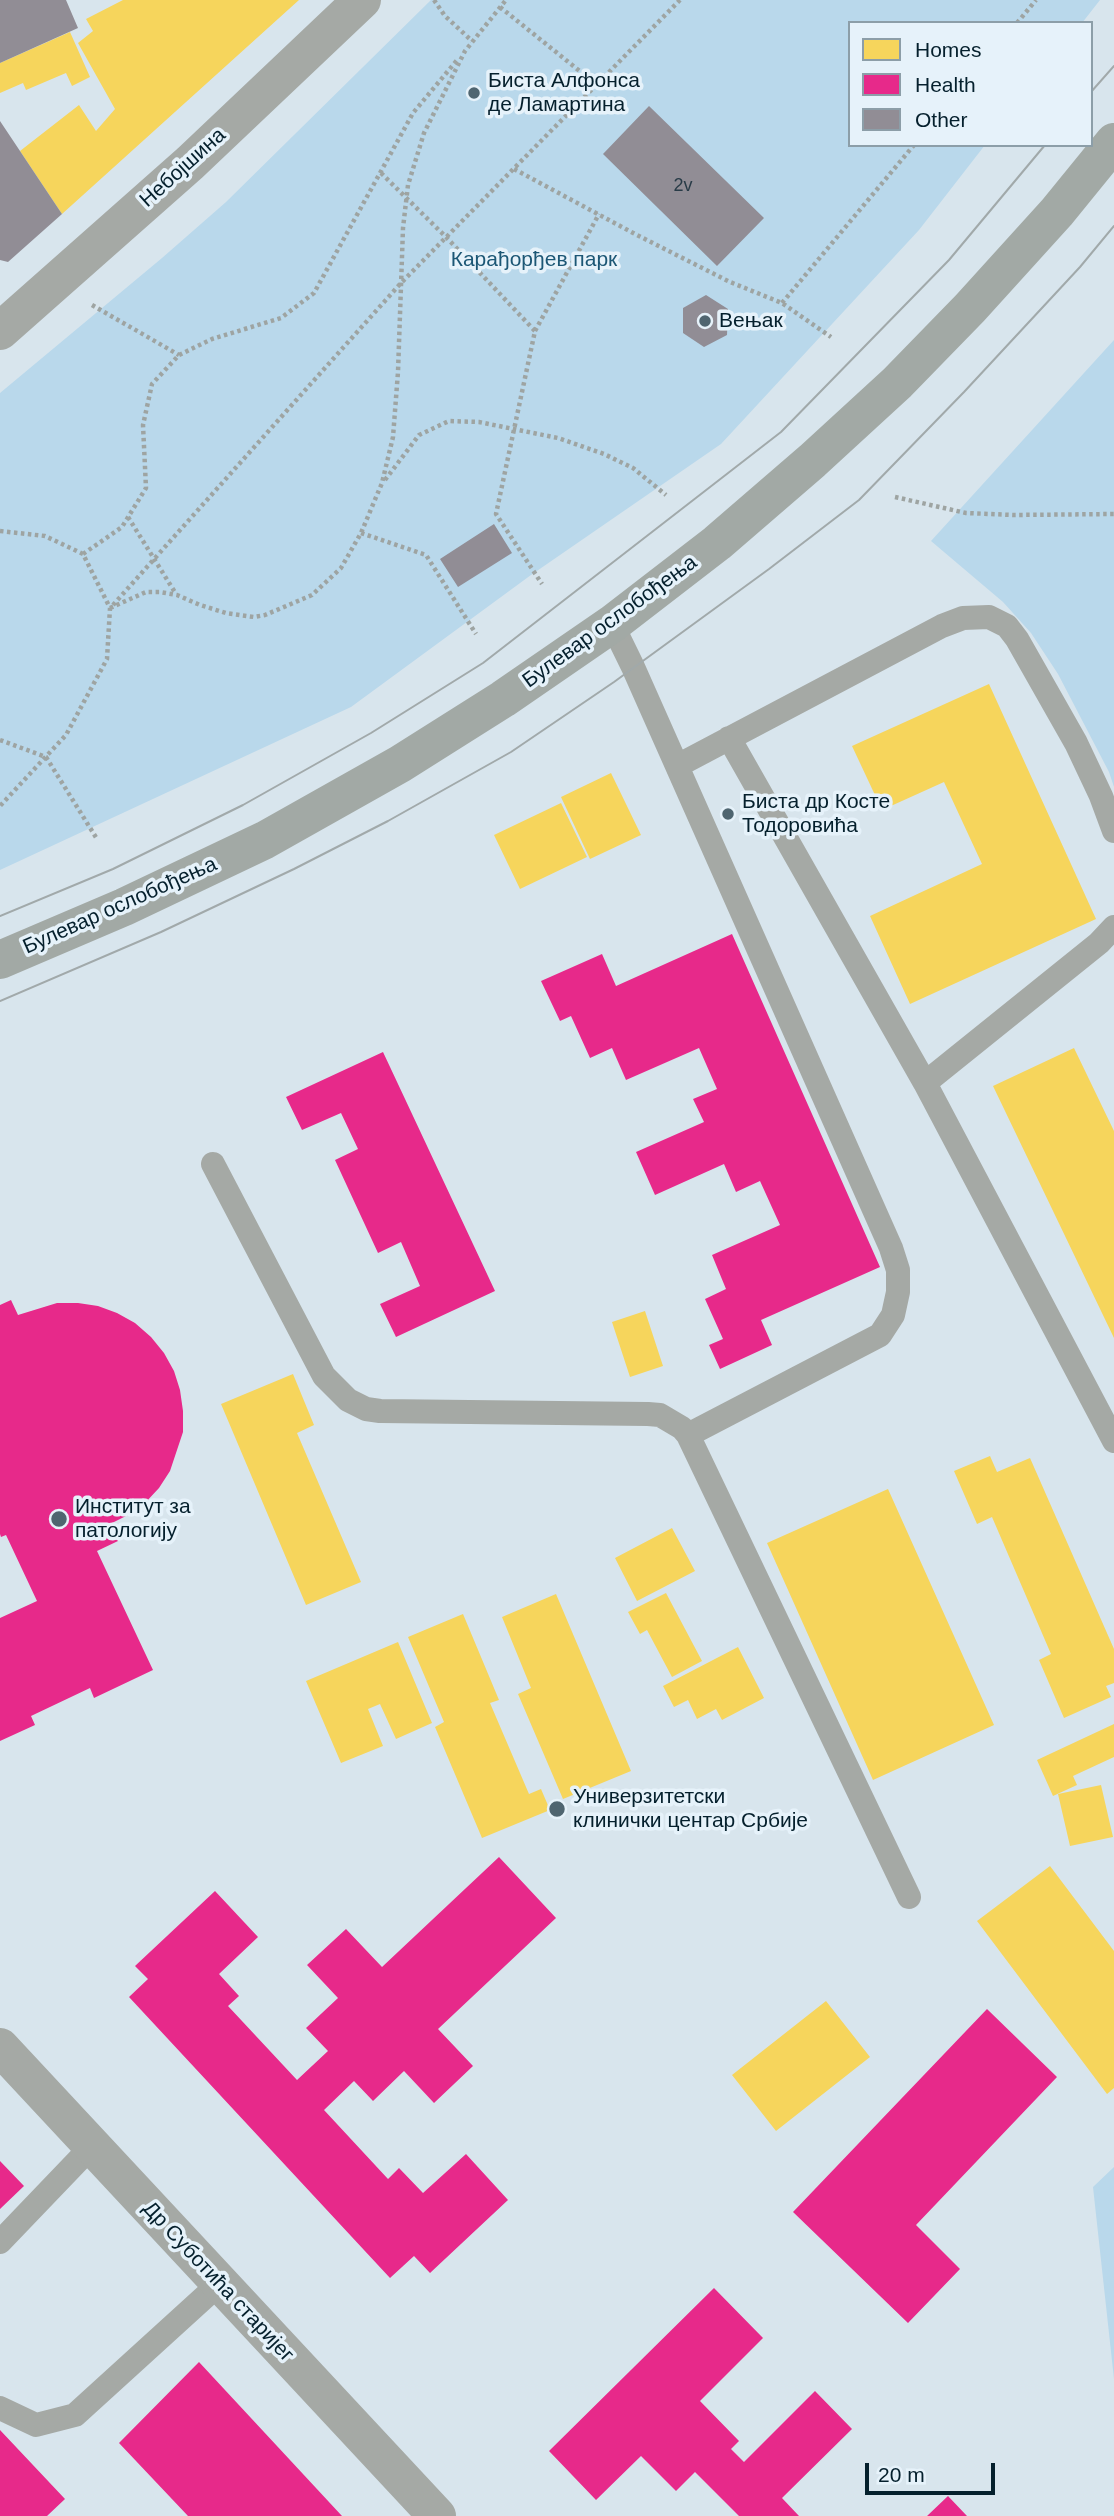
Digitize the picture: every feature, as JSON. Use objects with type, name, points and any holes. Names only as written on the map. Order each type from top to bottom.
[{"type":"main road","name":"Булевар ослобођења","points":[[0,960],[124,907],[265,840],[400,764],[503,699],[612,624],[717,543],[897,383],[979,299],[1057,212],[1114,142]]},
{"type":"street","name":"Небојшина","points":[[0,331],[190,163],[362,0]]},
{"type":"street","name":"Др Суботића старијег","points":[[0,2047],[437,2516]]},
{"type":"lane","points":[[677,766],[942,626],[963,618],[989,617],[1007,626],[1017,639],[1076,743],[1114,831]]},
{"type":"lane","points":[[612,624],[891,1248],[898,1270],[898,1292],[892,1315],[880,1335],[688,1435]]},
{"type":"lane","points":[[729,738],[925,1083],[1112,1431]]},
{"type":"lane","points":[[925,1083],[1099,943],[1114,927]]},
{"type":"lane","points":[[213,1164],[324,1376],[348,1400],[366,1409],[380,1411],[660,1415],[682,1428],[688,1435],[909,1896]]},
{"type":"lane","points":[[0,2242],[92,2146]]},
{"type":"lane","points":[[0,2408],[36,2425],[75,2415],[219,2284]]},
{"type":"path","points":[[433,0],[445,16],[472,41]]},
{"type":"path","points":[[83,554],[122,527],[146,488],[143,425],[152,384],[179,355],[212,339],[281,317],[314,293],[413,113],[506,0]]},
{"type":"path","points":[[110,608],[401,284],[680,0]]},
{"type":"path","points":[[1019,21],[1035,0]]},
{"type":"path","points":[[500,7],[597,85]]},
{"type":"path","points":[[110,608],[146,592],[177,595],[200,606],[254,617],[265,615],[312,594],[327,584],[341,568],[361,533],[382,483],[393,438],[408,185],[424,133],[465,51]]},
{"type":"path","points":[[782,303],[912,147]]},
{"type":"path","points":[[514,169],[730,282],[782,303],[831,337]]},
{"type":"path","points":[[381,173],[535,331]]},
{"type":"path","points":[[542,584],[496,514],[535,331],[598,214]]},
{"type":"path","points":[[83,300],[179,355]]},
{"type":"path","points":[[382,483],[419,435],[449,421],[479,422],[558,438],[604,454],[633,468],[666,495]]},
{"type":"path","points":[[895,497],[966,513],[1114,514]]},
{"type":"path","points":[[128,517],[177,595]]},
{"type":"path","points":[[0,531],[45,536],[83,554],[110,608],[107,659],[66,736],[0,806]]},
{"type":"path","points":[[361,533],[426,555],[476,634]]},
{"type":"path","points":[[0,740],[46,757],[97,839]]},
{"type":"green space","name":"Карађорђев парк","points":[[431,0],[1100,0],[1084,21],[848,21],[848,147],[983,147],[919,230],[721,444],[531,575],[351,707],[0,870],[0,393],[226,202]]},
{"type":"green space","points":[[1114,340],[1114,787],[1109,772],[1058,674],[1031,633],[1003,602],[931,541]]},
{"type":"green space","points":[[1114,2167],[1114,2379],[1093,2187]]},
{"type":"building: Homes","points":[[123,0],[299,0],[62,214],[20,151],[79,105],[96,131],[115,109],[78,43],[93,31],[86,19]]},
{"type":"building: Homes","points":[[70,32],[90,77],[72,86],[66,73],[26,90],[23,83],[0,93],[0,63]]},
{"type":"building: Homes","points":[[989,684],[1096,919],[910,1004],[870,916],[982,864],[944,782],[882,810],[852,746]]},
{"type":"building: Homes","points":[[611,773],[641,835],[590,859],[561,797]]},
{"type":"building: Homes","points":[[561,803],[587,857],[520,889],[494,835]]},
{"type":"building: Homes","points":[[1074,1048],[1114,1131],[1114,1338],[993,1086]]},
{"type":"building: Homes","points":[[645,1311],[663,1366],[630,1377],[612,1322]]},
{"type":"building: Homes","points":[[293,1374],[314,1425],[297,1433],[361,1582],[306,1605],[221,1404]]},
{"type":"building: Homes","points":[[990,1456],[997,1472],[1030,1458],[1114,1649],[1114,1683],[1106,1686],[1111,1697],[1064,1718],[1039,1660],[1051,1654],[992,1517],[977,1524],[954,1471]]},
{"type":"building: Homes","points":[[888,1489],[994,1725],[873,1780],[767,1543]]},
{"type":"building: Homes","points":[[672,1528],[695,1571],[637,1601],[615,1558]]},
{"type":"building: Homes","points":[[666,1593],[702,1661],[672,1677],[647,1630],[640,1634],[628,1612]]},
{"type":"building: Homes","points":[[556,1594],[631,1771],[563,1799],[518,1694],[531,1688],[502,1617]]},
{"type":"building: Homes","points":[[463,1614],[499,1700],[490,1703],[529,1794],[541,1789],[550,1810],[482,1838],[435,1727],[444,1722],[408,1637]]},
{"type":"building: Homes","points":[[398,1642],[432,1723],[396,1739],[380,1704],[368,1709],[383,1746],[341,1763],[306,1681]]},
{"type":"building: Homes","points":[[738,1647],[764,1698],[722,1720],[716,1709],[697,1719],[688,1700],[674,1707],[663,1686]]},
{"type":"building: Homes","points":[[1114,1724],[1114,1757],[1073,1776],[1077,1785],[1053,1796],[1037,1760]]},
{"type":"building: Homes","points":[[1101,1785],[1113,1837],[1070,1846],[1058,1794]]},
{"type":"building: Homes","points":[[1050,1866],[1114,1951],[1114,2088],[1107,2094],[977,1921]]},
{"type":"building: Homes","points":[[826,2001],[870,2057],[776,2131],[732,2075]]},
{"type":"building: Health","points":[[732,934],[880,1267],[761,1320],[772,1345],[720,1369],[709,1345],[723,1339],[705,1299],[726,1289],[712,1255],[780,1225],[760,1181],[736,1192],[724,1164],[655,1195],[636,1152],[704,1122],[693,1099],[717,1089],[699,1048],[626,1080],[612,1048],[590,1058],[571,1016],[560,1021],[541,981],[602,954],[616,986]]},
{"type":"building: Health","points":[[383,1052],[495,1291],[396,1337],[380,1304],[420,1286],[401,1242],[378,1253],[335,1160],[358,1149],[341,1113],[302,1130],[286,1097]]},
{"type":"building: Health","name":"Институт за патологију","points":[[11,1300],[18,1315],[57,1303],[78,1303],[98,1306],[135,1323],[164,1353],[174,1371],[180,1390],[183,1432],[170,1471],[159,1488],[145,1503],[110,1524],[118,1541],[97,1551],[153,1670],[94,1698],[90,1688],[31,1716],[35,1725],[0,1741],[0,1618],[37,1601],[6,1535],[1,1537],[0,1534],[0,1305]]},
{"type":"building: Health","points":[[499,1857],[556,1918],[438,2029],[473,2066],[434,2103],[404,2071],[373,2101],[354,2081],[324,2110],[388,2179],[399,2168],[423,2193],[466,2154],[508,2200],[430,2273],[414,2256],[390,2278],[129,1997],[148,1979],[135,1966],[215,1891],[258,1937],[219,1974],[239,1996],[228,2006],[297,2080],[328,2051],[306,2028],[338,1998],[307,1965],[346,1929],[382,1967]]},
{"type":"building: Health","points":[[987,2009],[1057,2077],[916,2225],[960,2269],[908,2323],[793,2212]]},
{"type":"building: Health","points":[[0,2161],[24,2186],[0,2209]]},
{"type":"building: Health","points":[[714,2288],[763,2338],[700,2401],[739,2441],[731,2449],[744,2462],[815,2391],[852,2429],[782,2498],[799,2516],[739,2516],[695,2472],[676,2491],[641,2456],[596,2500],[549,2451]]},
{"type":"building: Health","points":[[199,2362],[342,2516],[188,2516],[119,2443]]},
{"type":"building: Health","points":[[0,2430],[65,2499],[47,2516],[0,2516]]},
{"type":"building: Health","points":[[948,2496],[967,2516],[927,2516]]},
{"type":"building: Other","points":[[0,0],[66,0],[78,28],[0,63]]},
{"type":"building: Other","points":[[649,106],[764,218],[717,266],[603,154]]},
{"type":"building: Other","points":[[0,121],[62,214],[8,262],[0,260]]},
{"type":"building: Other","name":"Вењак","points":[[706,295],[728,309],[727,335],[704,347],[683,333],[683,308]]},
{"type":"building: Other","points":[[494,524],[512,553],[458,587],[440,559]]},
{"type":"tram line","points":[[1093,90],[1114,66]]},
{"type":"tram line","points":[[0,916],[113,869],[243,805],[371,733],[483,663],[781,432],[949,260],[1043,147]]},
{"type":"tram line","points":[[0,1001],[161,932],[388,821],[511,752],[614,682],[859,500],[964,392],[1080,267],[1114,226]]},
{"type":"place","name":"Биста Алфонса де Ламартина","points":[[474,93]]},
{"type":"place","name":"Вењак","points":[[705,321]]},
{"type":"place","name":"Биста др Косте Тодоровића","points":[[728,814]]},
{"type":"place","name":"Институт за патологију","points":[[59,1519]]},
{"type":"place","name":"Универзитетски клинички центар Србије","points":[[557,1809]]}]
